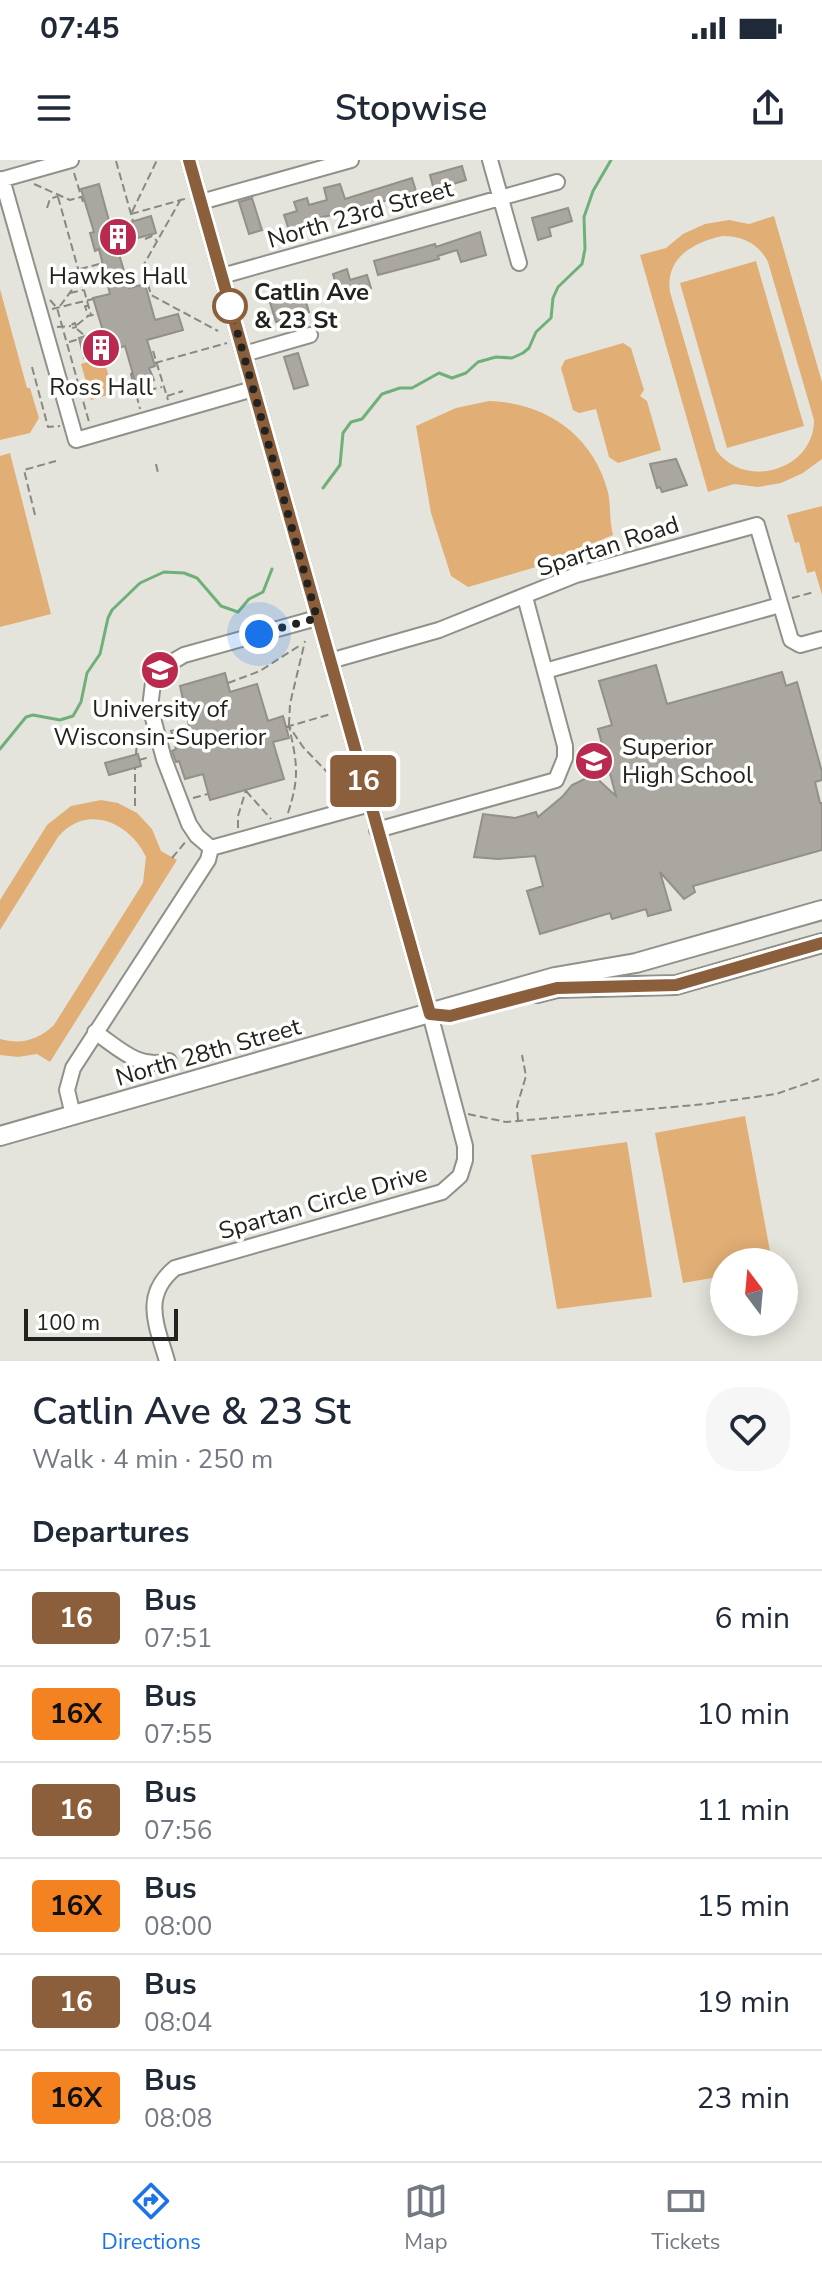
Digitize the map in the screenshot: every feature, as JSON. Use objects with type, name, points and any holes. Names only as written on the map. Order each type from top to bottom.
[{"type":"main road","name":"North 28th Street","points":[[0,1136],[555,977],[636,963],[822,910]]},
{"type":"main road","points":[[743,932],[736,942],[743,955],[756,959],[775,957]]},
{"type":"main road","name":"North 28th Street","points":[[430,1014],[450,1016],[557,988],[670,986],[822,943]]},
{"type":"street","points":[[9,160],[5,179],[76,440],[253,389]]},
{"type":"street","name":"Spartan Circle Drive","points":[[167,1361],[154,1302],[159,1286],[172,1271],[187,1264],[447,1190],[460,1176],[465,1160],[465,1146],[430,1014],[189,160]]},
{"type":"street","points":[[200,198],[351,160]]},
{"type":"street","points":[[490,160],[519,263]]},
{"type":"street","points":[[5,179],[72,166]]},
{"type":"street","name":"North 23rd Street","points":[[222,276],[557,182]]},
{"type":"street","points":[[242,347],[310,335]]},
{"type":"street","name":"Spartan Road","points":[[330,661],[439,630],[576,575],[757,525],[790,636],[795,644],[802,645],[822,639]]},
{"type":"street","points":[[377,830],[556,780],[564,761],[565,746],[525,597]]},
{"type":"street","points":[[545,671],[780,604]]},
{"type":"street","points":[[211,848],[195,833],[181,802],[155,726],[151,688],[159,673],[173,661],[194,652],[317,618]]},
{"type":"street","points":[[211,848],[274,831],[334,820],[370,804]]},
{"type":"street","points":[[73,1115],[67,1093],[69,1078],[95,1032],[208,860],[211,848]]},
{"type":"street","points":[[95,1032],[146,1064],[169,1061]]},
{"type":"path","points":[[131,214],[157,160]]},
{"type":"path","points":[[116,161],[133,221]]},
{"type":"path","points":[[72,166],[83,202]]},
{"type":"path","points":[[34,184],[70,200],[81,197]]},
{"type":"path","points":[[47,208],[50,199],[59,196]]},
{"type":"path","points":[[59,196],[90,316]]},
{"type":"path","points":[[131,214],[181,199],[200,198]]},
{"type":"path","points":[[181,199],[143,266],[148,290],[151,295],[218,331]]},
{"type":"path","points":[[145,239],[152,236],[157,241]]},
{"type":"path","points":[[78,269],[103,263]]},
{"type":"path","points":[[58,307],[79,279]]},
{"type":"path","points":[[72,289],[67,283],[79,279]]},
{"type":"path","points":[[147,282],[155,280]]},
{"type":"path","points":[[69,293],[84,290]]},
{"type":"path","points":[[46,297],[58,307],[92,435]]},
{"type":"path","points":[[39,312],[93,299]]},
{"type":"path","points":[[89,305],[85,306],[90,316]]},
{"type":"path","points":[[90,310],[96,308]]},
{"type":"path","points":[[171,316],[175,309]]},
{"type":"path","points":[[85,336],[76,326],[98,314]]},
{"type":"path","points":[[67,343],[79,339]]},
{"type":"path","points":[[156,363],[242,347]]},
{"type":"path","points":[[153,351],[171,413]]},
{"type":"path","points":[[32,367],[48,427],[88,418]]},
{"type":"path","points":[[133,373],[139,406]]},
{"type":"path","points":[[136,394],[163,386]]},
{"type":"path","points":[[166,396],[183,391]]},
{"type":"path","points":[[35,515],[24,470],[56,461]]},
{"type":"path","points":[[156,464],[158,473]]},
{"type":"path","points":[[780,604],[814,592]]},
{"type":"path","points":[[228,683],[260,671],[304,643],[287,727],[297,761],[297,791],[288,815]]},
{"type":"path","points":[[287,727],[344,710]]},
{"type":"path","points":[[136,754],[137,741],[155,726],[185,712]]},
{"type":"path","points":[[287,727],[348,794]]},
{"type":"path","points":[[135,767],[135,806]]},
{"type":"path","points":[[240,841],[238,816],[246,790],[271,819],[274,831]]},
{"type":"path","points":[[181,802],[208,794]]},
{"type":"path","points":[[172,858],[195,833]]},
{"type":"path","points":[[518,1122],[517,1106],[526,1076],[522,1055]]},
{"type":"path","points":[[455,1111],[518,1122],[750,1099],[776,1094],[822,1078]]},
{"type":"shaded area","points":[[774,216],[822,382],[822,459],[803,473],[781,483],[758,487],[734,484],[708,492],[640,255],[666,248],[683,234],[705,224],[729,220],[749,224]],"holes":[[[730,236],[744,239],[755,246],[768,262],[814,420],[811,438],[803,452],[776,469],[759,472],[728,462],[716,450],[670,292],[672,270],[683,254],[701,242]]]},
{"type":"shaded area","points":[[756,261],[804,426],[727,448],[680,283]]},
{"type":"shaded area","points":[[0,289],[27,388],[30,388],[39,418],[30,433],[0,440]]},
{"type":"shaded area","points":[[623,343],[631,348],[644,390],[640,396],[647,401],[661,450],[618,463],[609,457],[596,409],[579,413],[573,410],[561,368],[565,360]]},
{"type":"shaded area","points":[[103,357],[114,393],[91,400],[81,364]]},
{"type":"shaded area","points":[[489,401],[530,408],[564,426],[579,439],[601,472],[608,492],[613,535],[536,567],[468,587],[451,576],[431,513],[416,426],[456,408]]},
{"type":"shaded area","points":[[10,453],[51,614],[0,627],[0,456]]},
{"type":"shaded area","points":[[822,506],[822,595],[815,571],[807,573],[799,542],[795,543],[787,515]]},
{"type":"shaded area","points":[[101,800],[118,803],[137,813],[152,829],[161,851],[177,860],[50,1062],[37,1054],[18,1057],[0,1055],[0,1039],[29,1040],[54,1025],[143,883],[146,857],[129,834],[106,821],[81,821],[58,837],[0,930],[0,900],[47,825],[71,806]]},
{"type":"shaded area","points":[[745,1116],[769,1248],[710,1248],[710,1278],[683,1283],[655,1133]]},
{"type":"shaded area","points":[[627,1142],[652,1297],[557,1309],[531,1155]]},
{"type":"building","points":[[462,166],[466,180],[434,190],[430,175]]},
{"type":"building","points":[[412,178],[416,191],[356,210],[313,219],[314,223],[289,230],[284,215],[297,211],[294,202],[307,198],[309,205],[327,200],[324,188],[340,184],[345,199]]},
{"type":"building","points":[[99,184],[111,228],[151,216],[156,233],[116,244],[129,288],[145,284],[155,320],[178,314],[183,330],[147,340],[155,366],[149,368],[154,380],[136,385],[125,346],[84,358],[79,338],[103,331],[93,298],[110,294],[99,249],[95,251],[90,233],[94,232],[81,189]]},
{"type":"building","points":[[252,198],[262,230],[249,234],[239,202]]},
{"type":"building","points":[[568,208],[572,221],[549,228],[551,236],[538,240],[532,218]]},
{"type":"building","points":[[480,232],[486,255],[461,262],[457,250],[438,256],[439,259],[378,275],[374,261],[435,244],[436,247]]},
{"type":"building","points":[[347,269],[350,280],[367,275],[371,288],[364,290],[366,297],[352,301],[350,294],[340,298],[333,274]]},
{"type":"building","points":[[300,282],[309,312],[293,317],[295,324],[287,327],[285,319],[276,322],[268,296],[276,294],[275,289]]},
{"type":"building","points":[[298,353],[308,385],[294,389],[284,357]]},
{"type":"building","points":[[676,459],[687,485],[662,492],[660,487],[657,488],[650,464]]},
{"type":"building","points":[[656,665],[667,704],[782,672],[786,686],[797,682],[822,772],[822,780],[815,782],[822,803],[822,850],[693,886],[695,892],[684,899],[660,872],[671,910],[648,916],[646,909],[612,919],[610,913],[540,934],[527,891],[543,886],[535,856],[474,857],[483,814],[515,818],[536,812],[538,817],[572,785],[593,775],[616,796],[598,729],[612,725],[599,681]]},
{"type":"building","points":[[225,673],[230,692],[257,684],[268,721],[283,716],[289,738],[273,742],[284,779],[210,800],[203,774],[185,779],[172,751],[176,749],[171,731],[189,726],[180,686]]},
{"type":"building","points":[[138,754],[141,766],[109,775],[105,763]]},
{"type":"waterway","points":[[323,488],[340,465],[343,433],[351,422],[362,419],[382,394],[412,388],[439,373],[452,378],[466,373],[478,362],[496,357],[512,358],[529,348],[536,332],[551,318],[553,298],[558,287],[582,264],[584,217],[593,191],[611,160]]},
{"type":"waterway","points":[[0,749],[26,717],[33,715],[60,720],[73,716],[81,702],[87,673],[100,654],[112,610],[140,583],[164,572],[184,573],[197,578],[221,606],[238,612],[249,599],[263,592],[272,569]]},
{"type":"bus line","name":"16","points":[[189,160],[430,1014],[450,1016],[557,988],[676,985],[822,943]]},
{"type":"place","name":"Hawkes Hall","points":[[118,237]]},
{"type":"place","name":"Catlin Ave & 23 St","points":[[230,306]]},
{"type":"place","name":"Ross Hall","points":[[101,348]]},
{"type":"place","name":"University of Wisconsin-Superior","points":[[160,670]]},
{"type":"place","name":"Superior High School","points":[[594,761]]},
{"type":"route","points":[[230,306],[317,618],[259,634]]}]
